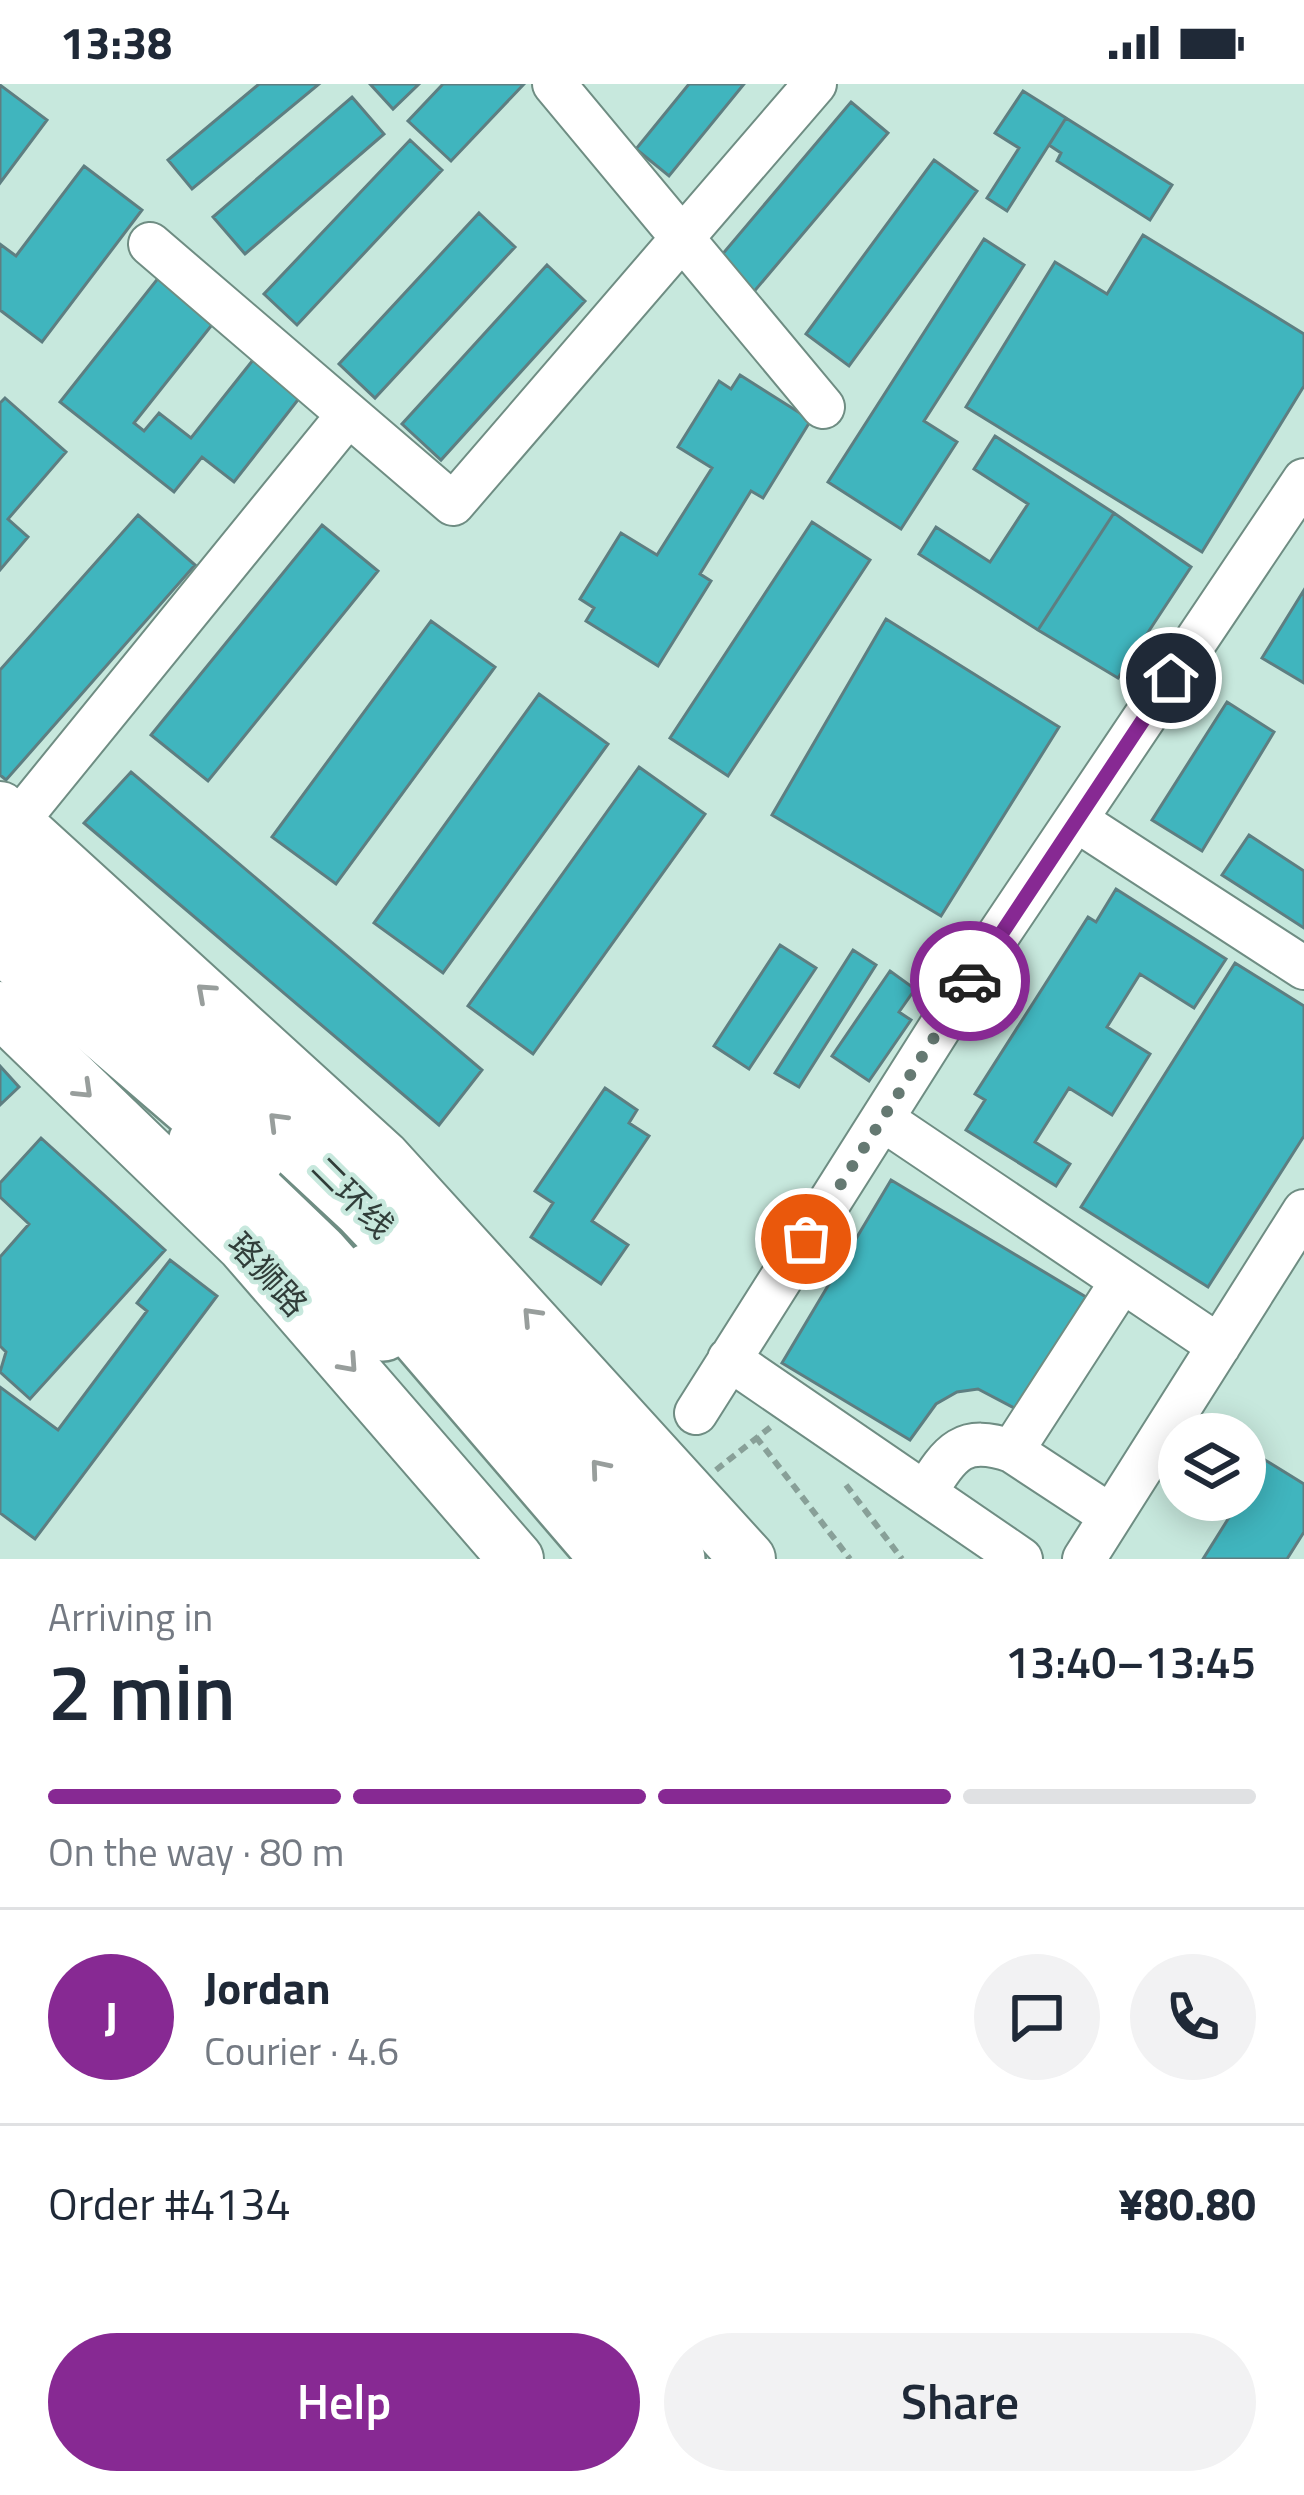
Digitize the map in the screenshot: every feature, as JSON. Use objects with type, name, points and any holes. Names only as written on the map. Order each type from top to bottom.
[{"type":"highway","name":"二环线","points":[[6,833],[488,1338],[673,1559]]},
{"type":"highway","name":"二环线","points":[[0,939],[235,1139],[340,1243],[454,1367],[614,1559]]},
{"type":"highway","points":[[0,951],[69,1026],[317,1255],[578,1559]]},
{"type":"main road","points":[[6,833],[383,1158],[703,1485],[748,1559]]},
{"type":"main road","name":"珞狮路","points":[[0,1009],[244,1245],[516,1559]]},
{"type":"street","points":[[554,84],[824,407]]},
{"type":"street","points":[[150,244],[453,504],[815,84]]},
{"type":"street","points":[[6,833],[348,415]]},
{"type":"street","points":[[696,1413],[1076,820],[1304,480]]},
{"type":"street","points":[[1076,820],[1304,968]]},
{"type":"street","points":[[882,1118],[1219,1346]]},
{"type":"street","points":[[1084,1559],[1304,1211]]},
{"type":"street","points":[[1012,1451],[1122,1281]]},
{"type":"street","points":[[730,1359],[1022,1559]]},
{"type":"street","points":[[925,1493],[958,1449],[984,1442],[1012,1451],[1112,1516]]},
{"type":"path","points":[[703,1485],[774,1424]]},
{"type":"path","points":[[756,1437],[850,1559]]},
{"type":"path","points":[[833,1467],[902,1559]]},
{"type":"building","points":[[259,84],[319,84],[192,189],[168,160]]},
{"type":"building","points":[[370,84],[419,84],[393,109]]},
{"type":"building","points":[[443,84],[524,84],[451,161],[408,121]]},
{"type":"building","points":[[689,84],[744,84],[669,176],[636,149]]},
{"type":"building","points":[[0,85],[47,120],[0,183]]},
{"type":"building","points":[[1023,91],[1066,118],[1007,211],[987,198],[1019,148],[995,133]]},
{"type":"building","points":[[352,97],[384,134],[245,254],[213,217]]},
{"type":"building","points":[[851,102],[888,133],[752,294],[715,263]]},
{"type":"building","points":[[1066,118],[1172,185],[1150,220],[1057,161],[1061,153],[1049,145]]},
{"type":"building","points":[[410,140],[442,170],[297,325],[264,294]]},
{"type":"building","points":[[934,160],[977,191],[849,366],[806,334]]},
{"type":"building","points":[[84,166],[142,210],[42,342],[0,310],[0,244],[16,256]]},
{"type":"building","points":[[479,213],[515,247],[375,398],[339,364]]},
{"type":"building","points":[[1143,235],[1304,334],[1304,386],[1202,552],[966,407],[1055,262],[1107,294]]},
{"type":"building","points":[[984,239],[1024,265],[924,421],[957,442],[901,529],[828,482]]},
{"type":"building","points":[[547,265],[585,301],[441,460],[402,424]]},
{"type":"building","points":[[163,272],[219,316],[134,423],[144,431],[159,413],[191,438],[257,355],[304,392],[234,482],[202,457],[174,492],[60,402]]},
{"type":"building","points":[[740,375],[811,420],[763,498],[751,491],[700,574],[711,581],[658,666],[586,621],[594,608],[580,599],[621,533],[657,555],[712,468],[678,447],[719,381],[731,389]]},
{"type":"building","points":[[5,398],[66,452],[8,519],[28,537],[0,570],[0,403]]},
{"type":"building","points":[[995,436],[1114,513],[1038,630],[919,554],[936,527],[990,562],[1028,504],[974,469]]},
{"type":"building","points":[[1114,513],[1191,567],[1118,678],[1038,630]]},
{"type":"building","points":[[138,515],[195,565],[6,780],[0,775],[0,670]]},
{"type":"building","points":[[812,522],[870,560],[728,776],[670,738]]},
{"type":"building","points":[[322,525],[378,571],[208,781],[151,735]]},
{"type":"building","points":[[1304,590],[1304,683],[1262,658]]},
{"type":"building","points":[[886,619],[1059,727],[941,916],[772,815]]},
{"type":"building","points":[[431,621],[495,667],[336,884],[272,837]]},
{"type":"building","points":[[539,694],[608,744],[443,973],[374,923]]},
{"type":"building","points":[[1227,702],[1274,732],[1202,851],[1152,820]]},
{"type":"building","points":[[639,767],[705,814],[533,1054],[468,1006]]},
{"type":"building","points":[[131,772],[482,1070],[439,1125],[84,823]]},
{"type":"building","points":[[1249,835],[1304,871],[1304,928],[1222,875]]},
{"type":"building","points":[[1116,889],[1226,959],[1194,1008],[1140,974],[1107,1027],[1150,1054],[1112,1115],[1069,1088],[1035,1142],[1070,1164],[1056,1186],[966,1130],[985,1100],[975,1094],[1088,917],[1096,922]]},
{"type":"building","points":[[780,945],[816,968],[749,1069],[714,1046]]},
{"type":"building","points":[[853,950],[876,965],[799,1087],[775,1073]]},
{"type":"building","points":[[1235,963],[1304,1006],[1304,1136],[1208,1287],[1081,1207]]},
{"type":"building","points":[[890,971],[915,989],[899,1012],[911,1020],[869,1081],[832,1056]]},
{"type":"building","points":[[0,1066],[19,1087],[0,1105]]},
{"type":"building","points":[[605,1088],[637,1110],[629,1123],[649,1136],[592,1221],[628,1245],[601,1284],[531,1237],[553,1203],[535,1191]]},
{"type":"building","points":[[41,1138],[165,1250],[30,1399],[0,1372],[6,1352],[0,1346],[0,1257],[29,1224],[0,1197],[0,1183]]},
{"type":"building","points":[[891,1180],[1086,1297],[1018,1410],[978,1389],[957,1392],[936,1404],[910,1440],[782,1363]]},
{"type":"building","points":[[170,1260],[217,1296],[35,1539],[0,1513],[0,1387],[58,1430],[147,1311],[137,1303]]},
{"type":"building","points":[[1266,1461],[1304,1484],[1304,1532],[1287,1559],[1203,1559],[1227,1521],[1266,1521]]},
{"type":"way so far","points":[[806,1239],[970,981]]},
{"type":"route","points":[[970,981],[1171,678]]}]
